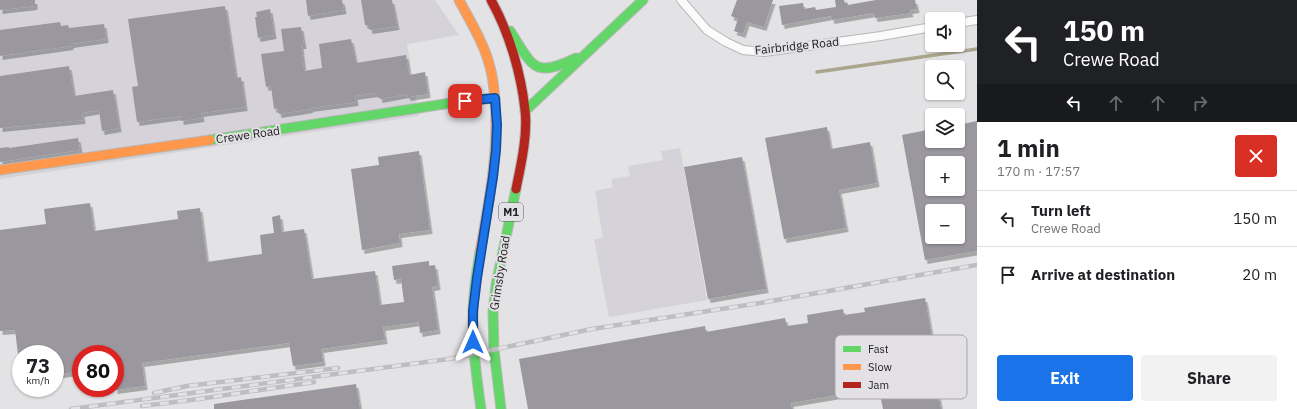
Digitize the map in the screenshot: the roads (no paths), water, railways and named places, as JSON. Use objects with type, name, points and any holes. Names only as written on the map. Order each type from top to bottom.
[{"type":"main road","name":"Grimsby Road","points":[[459,0],[490,67],[495,98],[497,125],[496,150],[477,278],[483,312],[494,350],[501,409]]},
{"type":"main road","name":"Grimsby Road","points":[[481,409],[474,354],[483,312],[496,285],[521,165],[524,142],[525,111],[514,55],[500,16],[491,0]]},
{"type":"main road","points":[[525,111],[643,0]]},
{"type":"main road","points":[[500,16],[528,60],[540,69],[546,70],[556,68],[586,53]]},
{"type":"main road","name":"Crewe Road","points":[[0,170],[262,133],[451,103],[495,98]]},
{"type":"street","name":"Fairbridge Road","points":[[680,0],[707,30],[726,42],[743,50],[764,52],[881,36],[925,28]]},
{"type":"street","points":[[965,22],[977,20]]},
{"type":"waterway","points":[[817,72],[977,49]]},
{"type":"railway","points":[[71,409],[449,359],[592,329],[760,303],[977,265]]},
{"type":"railway","points":[[154,393],[187,386],[338,368]]},
{"type":"railway","points":[[142,406],[314,382]]}]
